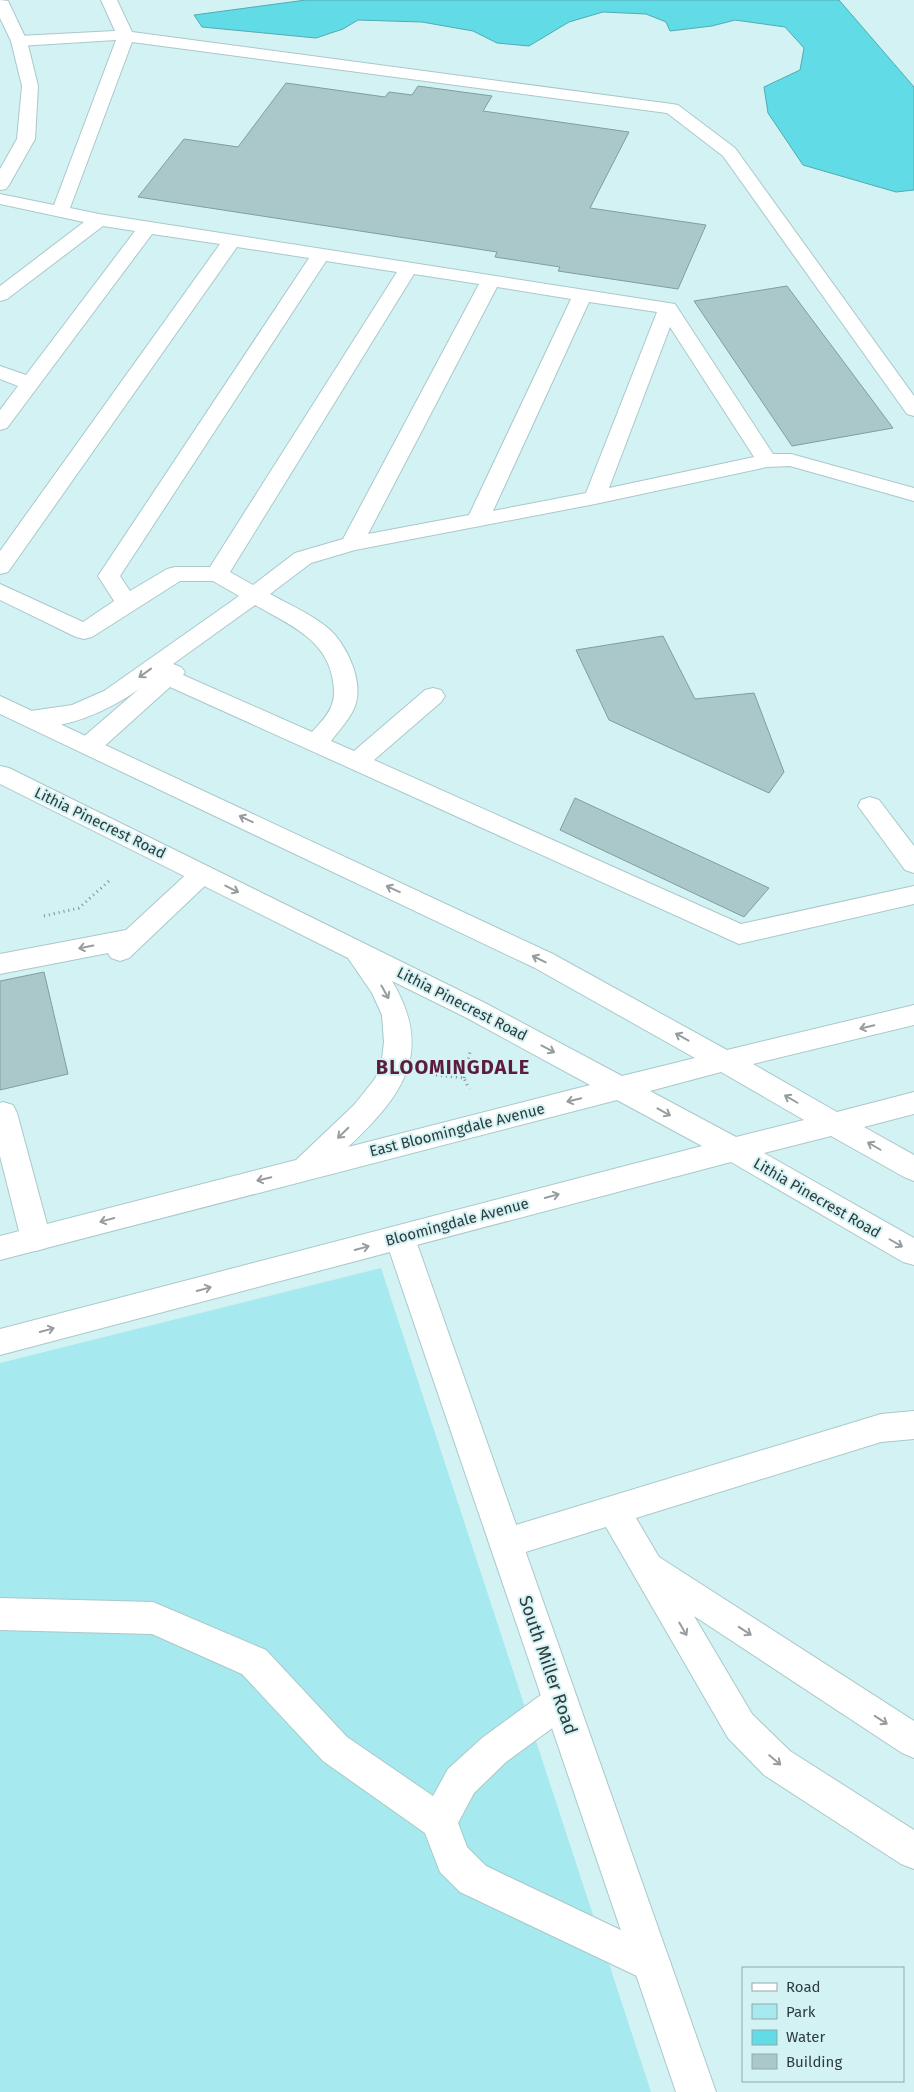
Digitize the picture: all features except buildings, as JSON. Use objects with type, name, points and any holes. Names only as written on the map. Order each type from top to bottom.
[{"type":"main road","points":[[60,212],[126,36],[109,0]]},
{"type":"main road","points":[[0,1],[19,41],[30,86],[26,139],[0,185]]},
{"type":"main road","points":[[19,41],[105,35],[126,36],[672,109],[729,152],[914,410]]},
{"type":"main road","points":[[0,199],[99,220],[668,308],[767,461]]},
{"type":"main road","points":[[0,295],[99,220]]},
{"type":"main road","points":[[3,415],[148,227]]},
{"type":"main road","points":[[0,567],[232,240]]},
{"type":"main road","points":[[127,603],[110,576],[321,254]]},
{"type":"main road","points":[[217,574],[409,267]]},
{"type":"main road","points":[[352,544],[492,280]]},
{"type":"main road","points":[[478,520],[583,294]]},
{"type":"main road","points":[[595,498],[668,308]]},
{"type":"main road","points":[[0,372],[29,383]]},
{"type":"main road","points":[[32,718],[75,713],[98,705],[112,697],[256,594],[303,558],[352,544],[595,498],[767,461],[791,460],[914,495]]},
{"type":"main road","points":[[0,591],[84,632],[175,574],[217,574],[256,594],[302,622],[326,640],[343,670],[346,692],[344,704],[338,716],[316,743]]},
{"type":"main road","points":[[90,745],[168,677],[256,594]]},
{"type":"main road","points":[[168,677],[740,934],[914,895]]},
{"type":"main road","points":[[357,762],[433,696]]},
{"type":"main road","points":[[0,704],[544,961],[914,1169]]},
{"type":"main road","name":"Lithia Pinecrest Road","points":[[0,774],[475,1010],[733,1149],[914,1253]]},
{"type":"main road","points":[[870,806],[914,864]]},
{"type":"main road","points":[[111,959],[202,874]]},
{"type":"main road","points":[[0,964],[134,938]]},
{"type":"main road","points":[[307,1168],[368,1109],[392,1074],[399,1038],[394,1009],[358,952]]},
{"type":"main road","name":"East Bloomingdale Avenue","points":[[0,1248],[724,1061],[914,1016]]},
{"type":"main road","name":"Bloomingdale Avenue","points":[[0,1342],[914,1103]]},
{"type":"main road","points":[[0,1114],[3,1114],[36,1238]]},
{"type":"main road","name":"South Miller Road","points":[[400,1238],[696,2092]]},
{"type":"main road","points":[[506,1543],[881,1428],[914,1425]]},
{"type":"main road","points":[[614,1511],[740,1726],[777,1763],[914,1851]]},
{"type":"main road","points":[[646,1566],[914,1742]]},
{"type":"main road","points":[[0,1614],[153,1618],[254,1662],[335,1749],[439,1820],[453,1859],[473,1879],[652,1964]]},
{"type":"main road","points":[[439,1820],[461,1781],[494,1750],[561,1701]]},
{"type":"path","points":[[35,918],[79,908],[109,881]]},
{"type":"path","points":[[470,1052],[464,1078],[470,1091]]},
{"type":"path","points":[[436,1075],[464,1078]]},
{"type":"green space","points":[[381,1268],[651,2092],[0,2092],[0,1363]]},
{"type":"water","points":[[306,0],[839,0],[914,87],[914,190],[896,192],[803,165],[768,113],[764,87],[800,70],[804,48],[785,27],[735,20],[712,26],[670,31],[666,22],[646,14],[603,12],[569,22],[529,46],[497,43],[473,31],[422,22],[358,20],[343,29],[316,38],[202,27],[194,15]]},
{"type":"district","name":"BLOOMINGDALE","points":[[453,1067]]}]
